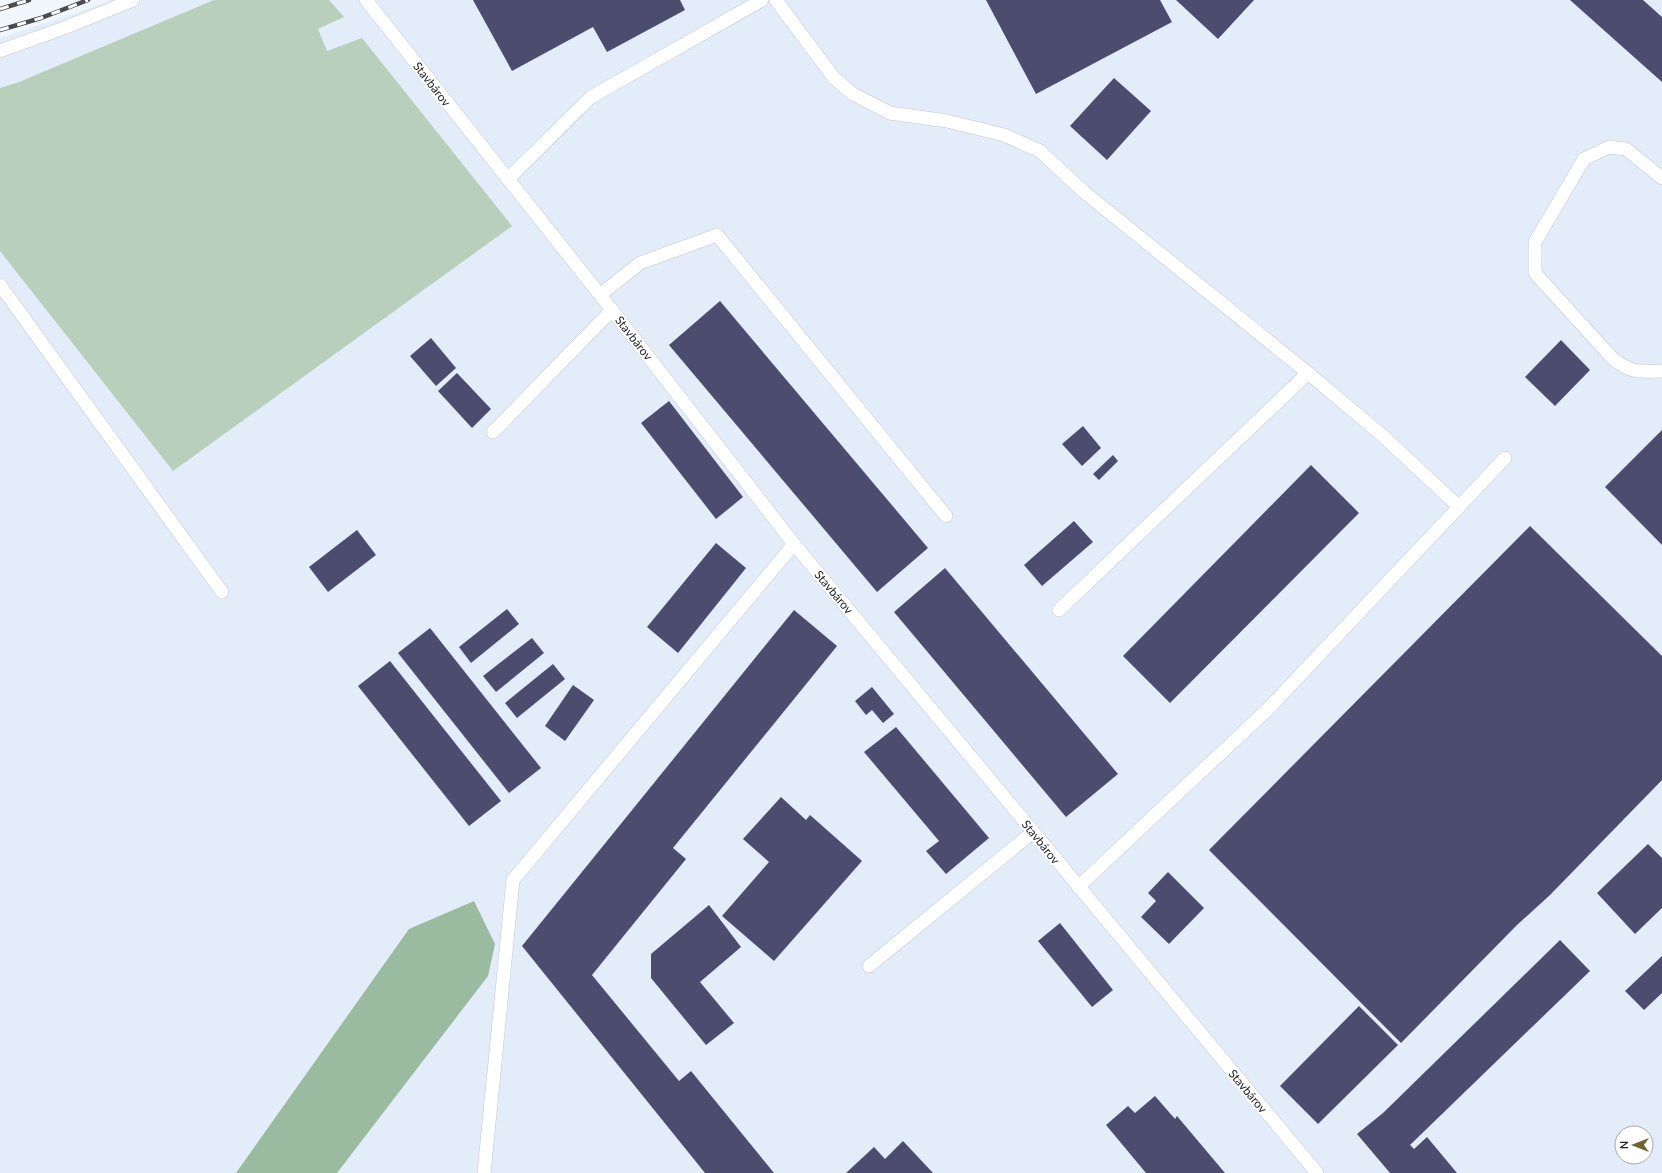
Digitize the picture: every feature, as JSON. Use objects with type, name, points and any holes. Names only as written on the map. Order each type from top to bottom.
[{"type":"lane","points":[[0,51],[64,28],[134,0]]},
{"type":"lane","name":"Stavbárov","points":[[366,0],[612,310],[794,544],[1317,1173]]},
{"type":"lane","points":[[508,179],[591,97],[747,4],[762,0]]},
{"type":"lane","points":[[776,0],[834,78],[852,94],[890,113],[947,121],[1004,135],[1040,151],[1084,192],[1308,373],[1382,436],[1459,507]]},
{"type":"lane","points":[[1662,178],[1626,149],[1609,147],[1584,159],[1535,242],[1535,273],[1618,363],[1627,370],[1646,372],[1662,371]]},
{"type":"lane","points":[[600,295],[640,263],[717,235],[946,516]]},
{"type":"lane","points":[[0,285],[222,592]]},
{"type":"lane","points":[[493,432],[612,310]]},
{"type":"lane","points":[[1059,610],[1308,373]]},
{"type":"lane","points":[[1078,887],[1268,709],[1505,458]]},
{"type":"lane","points":[[484,1173],[513,880],[794,544]]},
{"type":"lane","points":[[869,966],[1033,832]]},
{"type":"shaded area","points":[[111,0],[1662,0],[1662,1173],[0,1173],[0,38]]},
{"type":"green space","points":[[214,0],[329,0],[344,17],[318,29],[327,51],[362,38],[512,226],[173,471],[0,251],[0,88],[19,82]]},
{"type":"green space","points":[[474,901],[495,944],[488,976],[337,1173],[236,1173],[409,929]]},
{"type":"building","points":[[473,0],[680,0],[685,10],[607,52],[593,27],[512,71]]},
{"type":"building","points":[[986,0],[1160,0],[1172,22],[1036,94]]},
{"type":"building","points":[[1176,0],[1254,0],[1218,39]]},
{"type":"building","points":[[1570,0],[1643,0],[1662,17],[1662,82]]},
{"type":"building","points":[[1114,78],[1151,111],[1107,160],[1070,126]]},
{"type":"building","points":[[720,301],[928,548],[877,592],[669,345]]},
{"type":"building","points":[[431,338],[456,368],[436,386],[410,356]]},
{"type":"building","points":[[1561,340],[1590,370],[1555,406],[1525,377]]},
{"type":"building","points":[[457,373],[491,409],[472,428],[438,391]]},
{"type":"building","points":[[669,401],[743,497],[716,519],[641,423]]},
{"type":"building","points":[[1083,426],[1101,448],[1082,466],[1062,444]]},
{"type":"building","points":[[1662,430],[1662,545],[1605,487]]},
{"type":"building","points":[[1113,455],[1118,461],[1099,480],[1093,474]]},
{"type":"building","points":[[1311,465],[1359,513],[1170,703],[1123,656]]},
{"type":"building","points":[[1074,521],[1093,542],[1042,586],[1024,565]]},
{"type":"building","points":[[1530,526],[1662,656],[1662,780],[1550,895],[1517,925],[1401,1043],[1209,850]]},
{"type":"building","points":[[357,530],[376,555],[328,592],[309,567]]},
{"type":"building","points":[[716,543],[746,568],[678,653],[647,627]]},
{"type":"building","points":[[945,568],[1118,774],[1066,817],[894,612]]},
{"type":"building","points":[[507,609],[519,624],[471,663],[459,647]]},
{"type":"building","points":[[794,610],[837,646],[673,848],[686,859],[592,975],[679,1081],[691,1071],[774,1173],[705,1173],[522,946]]},
{"type":"building","points":[[430,628],[541,768],[509,793],[398,653]]},
{"type":"building","points":[[532,638],[544,653],[496,692],[483,676]]},
{"type":"building","points":[[390,661],[501,801],[469,826],[358,686]]},
{"type":"building","points":[[553,664],[565,679],[517,718],[505,703]]},
{"type":"building","points":[[573,685],[594,700],[565,741],[545,726]]},
{"type":"building","points":[[872,687],[894,714],[883,723],[872,710],[866,715],[855,701]]},
{"type":"building","points":[[896,727],[989,838],[946,874],[926,851],[939,841],[864,752]]},
{"type":"building","points":[[781,797],[806,820],[810,815],[862,861],[774,961],[722,916],[769,862],[743,839]]},
{"type":"building","points":[[1648,844],[1662,858],[1662,908],[1635,934],[1597,893]]},
{"type":"building","points":[[1168,872],[1204,908],[1169,944],[1141,917],[1156,901],[1148,893]]},
{"type":"building","points":[[709,905],[741,947],[700,982],[734,1023],[706,1045],[651,978],[651,954]]},
{"type":"building","points":[[1060,923],[1113,990],[1092,1007],[1038,941]]},
{"type":"building","points":[[1560,940],[1590,971],[1410,1145],[1414,1149],[1427,1137],[1457,1173],[1390,1173],[1357,1134],[1383,1113]]},
{"type":"building","points":[[1662,956],[1662,993],[1644,1010],[1625,991]]},
{"type":"building","points":[[1359,1006],[1398,1045],[1318,1124],[1280,1086]]},
{"type":"building","points":[[1155,1096],[1175,1119],[1177,1116],[1225,1173],[1146,1173],[1106,1125],[1128,1106],[1135,1113]]},
{"type":"building","points":[[903,1141],[933,1173],[846,1173],[874,1147],[885,1159]]},
{"type":"railway","points":[[0,9],[29,0]]},
{"type":"railway","points":[[0,30],[41,18],[88,0]]}]
